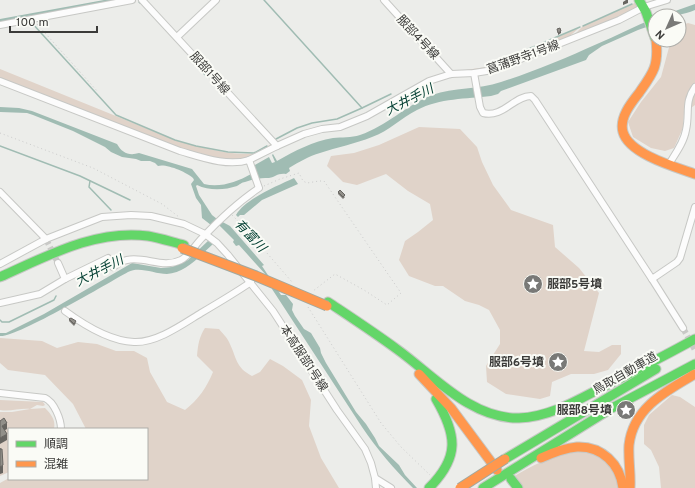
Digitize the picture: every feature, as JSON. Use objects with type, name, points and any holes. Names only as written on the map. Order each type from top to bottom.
[{"type":"main road","points":[[643,6],[647,17]]},
{"type":"main road","points":[[657,48],[658,57],[656,65],[625,113],[622,133],[636,148],[653,157],[695,174]]},
{"type":"main road","points":[[0,277],[63,249],[95,239],[147,236],[183,247],[327,304],[372,330],[458,396],[478,408],[508,417],[528,417],[546,413],[585,396],[656,361],[695,339]]},
{"type":"main road","points":[[0,281],[65,252],[96,243],[133,239],[162,242],[183,247]]},
{"type":"main road","points":[[327,304],[371,334],[404,360],[436,391],[502,465]]},
{"type":"main road","name":"鳥取自動車道","points":[[460,488],[502,465],[695,346]]},
{"type":"main road","points":[[404,360],[435,397],[444,412],[450,428],[452,442],[451,454],[447,466],[432,482]]},
{"type":"main road","name":"鳥取自動車道","points":[[485,486],[510,480],[612,408],[695,364]]},
{"type":"main road","points":[[630,488],[629,443],[634,422],[642,410],[649,404],[695,374]]},
{"type":"main road","points":[[432,376],[502,465]]},
{"type":"main road","points":[[485,486],[553,453],[569,448],[581,447],[594,449],[608,457],[620,471],[623,488]]},
{"type":"main road","points":[[510,480],[518,488]]},
{"type":"street","points":[[0,25],[132,0]]},
{"type":"street","name":"服部1号線","points":[[142,0],[276,146]]},
{"type":"street","points":[[177,37],[216,0]]},
{"type":"street","name":"服部4号線","points":[[384,0],[451,74]]},
{"type":"street","name":"菖蒲野寺1号線","points":[[250,162],[276,146],[304,134],[322,129],[340,127],[367,116],[421,85],[451,74],[475,76],[494,70],[619,20],[643,6],[667,0]]},
{"type":"street","points":[[475,76],[480,107],[483,113],[489,115],[505,110],[527,96],[531,96],[683,328]]},
{"type":"street","points":[[0,82],[180,151],[210,159],[229,162],[250,162],[258,185],[207,233],[188,255],[176,262],[168,264],[132,259],[125,260],[113,267],[108,258],[65,279],[40,294],[0,303]]},
{"type":"street","points":[[669,164],[682,143],[686,129],[687,104],[695,87]]},
{"type":"street","points":[[0,192],[46,239]]},
{"type":"street","points":[[652,279],[677,262],[680,258],[695,207]]},
{"type":"street","name":"本高服部1号線","points":[[0,264],[46,239],[102,217],[131,215],[151,216],[184,224],[207,233],[223,249],[251,282],[295,343],[337,410],[365,449],[371,463],[376,488]]},
{"type":"street","points":[[58,263],[65,279]]},
{"type":"street","points":[[65,311],[83,324],[101,333],[118,339],[135,342],[156,338],[182,326],[251,282]]},
{"type":"street","points":[[0,393],[45,398],[49,400],[52,403],[60,421],[61,428]]},
{"type":"street","points":[[375,478],[391,488]]},
{"type":"path","points":[[32,19],[98,92]]},
{"type":"path","points":[[0,133],[93,168],[162,204],[178,214],[184,224]]},
{"type":"path","points":[[258,185],[271,184],[280,179],[299,173],[303,180],[307,183],[324,181],[401,293],[387,305],[335,274],[312,291]]},
{"type":"path","points":[[227,214],[247,230],[292,282]]},
{"type":"path","points":[[307,307],[381,423],[432,482]]},
{"type":"shaded area","points":[[104,0],[116,0],[0,22],[0,19]]},
{"type":"shaded area","points":[[637,2],[639,6],[633,11],[571,38],[583,26]]},
{"type":"shaded area","points":[[695,4],[695,10],[691,12],[687,13],[687,8],[684,8]]},
{"type":"shaded area","points":[[647,22],[647,27],[602,46],[589,55],[586,60],[501,91],[498,94],[444,101],[426,106],[411,113],[378,134],[359,142],[308,157],[289,168],[290,171],[286,174],[251,180],[243,182],[237,186],[227,188],[212,189],[196,186],[199,195],[212,215],[230,226],[264,265],[262,266],[281,295],[286,295],[293,304],[292,310],[295,316],[304,329],[311,333],[320,348],[326,363],[356,412],[366,424],[379,446],[399,465],[405,475],[417,488],[413,488],[399,474],[362,427],[272,289],[273,288],[266,275],[239,245],[236,246],[233,242],[234,240],[219,225],[211,225],[202,218],[201,205],[196,198],[191,184],[194,180],[193,178],[186,173],[171,167],[161,165],[158,166],[150,161],[141,161],[122,157],[73,131],[33,115],[27,113],[0,112],[0,107],[19,108],[32,111],[117,144],[121,150],[126,153],[139,153],[192,169],[204,184],[222,185],[240,180],[251,174],[253,166],[269,157],[272,163],[275,162],[272,155],[273,154],[277,161],[318,141],[360,135],[379,126],[423,99],[440,92],[492,85],[561,60]]},
{"type":"shaded area","points":[[687,23],[695,25],[695,105],[684,113],[683,128],[674,148],[665,151],[651,148],[633,137],[628,122],[641,102],[661,77],[669,48],[687,48]]},
{"type":"shaded area","points":[[579,28],[564,41],[493,69],[452,72],[486,67]]},
{"type":"shaded area","points":[[0,69],[175,140],[204,148],[237,154],[255,153],[271,144],[271,146],[245,160],[220,159],[185,151],[0,80]]},
{"type":"shaded area","points":[[419,127],[460,129],[477,147],[482,162],[493,185],[511,210],[553,225],[555,247],[579,268],[599,293],[584,351],[599,352],[612,345],[621,345],[621,354],[608,370],[594,374],[571,374],[552,382],[550,396],[540,399],[506,394],[487,382],[486,366],[500,344],[500,330],[489,310],[465,301],[443,286],[435,286],[409,276],[399,260],[405,241],[433,220],[430,204],[408,191],[386,174],[357,185],[343,182],[327,166],[331,156],[354,153],[379,145]]},
{"type":"shaded area","points":[[294,178],[298,184],[262,200],[244,215],[240,215],[238,217],[236,215],[240,209],[254,198]]},
{"type":"shaded area","points":[[209,240],[213,244],[197,259],[180,271],[162,274],[142,270],[133,270],[42,320],[9,334],[0,336],[0,333],[6,333],[44,314],[132,263],[161,268],[172,267],[188,260]]},
{"type":"shaded area","points":[[205,328],[219,329],[228,340],[239,366],[246,373],[252,376],[260,372],[270,359],[283,366],[302,380],[311,400],[309,426],[321,458],[339,488],[0,488],[0,483],[8,479],[8,480],[148,480],[148,428],[85,428],[73,404],[45,375],[8,370],[0,363],[0,338],[42,341],[57,348],[78,342],[97,344],[116,351],[134,351],[147,358],[150,372],[167,402],[185,410],[202,393],[213,372],[197,356],[201,335]]},
{"type":"shaded area","points":[[672,395],[680,397],[695,407],[695,488],[661,488],[659,467],[651,450],[644,444],[644,425],[649,415]]},
{"type":"shaded area","points":[[0,400],[43,402],[45,405],[37,405],[30,409],[0,410]]},
{"type":"shaded area","points":[[45,408],[52,417],[54,428],[8,428],[8,472],[0,476],[0,412]]},
{"type":"shaded area","points":[[573,451],[591,452],[601,456],[614,469],[620,488],[522,488],[513,477],[542,462]]},
{"type":"building","points":[[560,28],[561,31],[558,33],[557,29]]},
{"type":"building","points":[[340,190],[345,195],[343,197],[338,192]]},
{"type":"building","points":[[71,318],[76,321],[74,324],[69,319]]},
{"type":"building","points":[[4,418],[7,423],[2,426],[7,434],[0,438],[0,421]]},
{"type":"building","points":[[0,449],[2,449],[3,465],[0,467]]},
{"type":"waterway","points":[[264,0],[362,108]]},
{"type":"waterway","points":[[583,26],[632,4]]},
{"type":"waterway","points":[[31,22],[116,115],[175,140],[196,146],[228,152],[254,153],[267,146]]},
{"type":"waterway","points":[[486,67],[580,27]]},
{"type":"waterway","points":[[197,66],[207,77]]},
{"type":"waterway","name":"大井手川","points":[[276,139],[297,128],[312,123],[337,119],[391,94]]},
{"type":"waterway","points":[[0,146],[80,176],[130,200]]},
{"type":"waterway","points":[[90,181],[89,187],[111,210]]},
{"type":"waterway","points":[[0,320],[2,322],[9,322],[54,300],[56,296]]},
{"type":"tunnel","points":[[46,239],[58,263]]},
{"type":"tunnel","points":[[683,328],[695,350]]},
{"type":"traffic: fast","points":[[639,0],[647,15]]},
{"type":"traffic: fast","points":[[0,277],[72,246],[110,236],[148,236],[184,245]]},
{"type":"traffic: fast","points":[[328,302],[412,360],[439,383],[469,404],[501,416],[519,418],[541,415],[562,408],[695,339]]},
{"type":"traffic: fast","points":[[483,488],[612,408],[695,364]]},
{"type":"traffic: fast","points":[[505,459],[656,369]]},
{"type":"traffic: fast","points":[[429,488],[446,466],[452,445],[448,424],[436,399]]},
{"type":"traffic: fast","points":[[511,479],[518,488]]},
{"type":"traffic: slow","points":[[657,48],[657,56],[654,69],[626,111],[622,127],[623,132],[627,140],[643,153],[654,159],[695,174]]},
{"type":"traffic: slow","points":[[182,248],[256,276],[327,306]]},
{"type":"traffic: slow","points":[[419,374],[451,408],[497,470]]},
{"type":"traffic: slow","points":[[630,488],[629,445],[632,432],[637,421],[644,411],[662,394],[695,374]]},
{"type":"traffic: slow","points":[[541,458],[558,451],[577,447],[586,447],[602,453],[614,464],[618,471],[623,488]]},
{"type":"traffic: slow","points":[[460,488],[505,459]]},
{"type":"place","name":"服部5号墳","points":[[533,284]]},
{"type":"place","name":"服部6号墳","points":[[558,362]]},
{"type":"place","name":"服部8号墳","points":[[626,410]]},
{"type":"water label","name":"有富川","points":[[251,235]]}]
